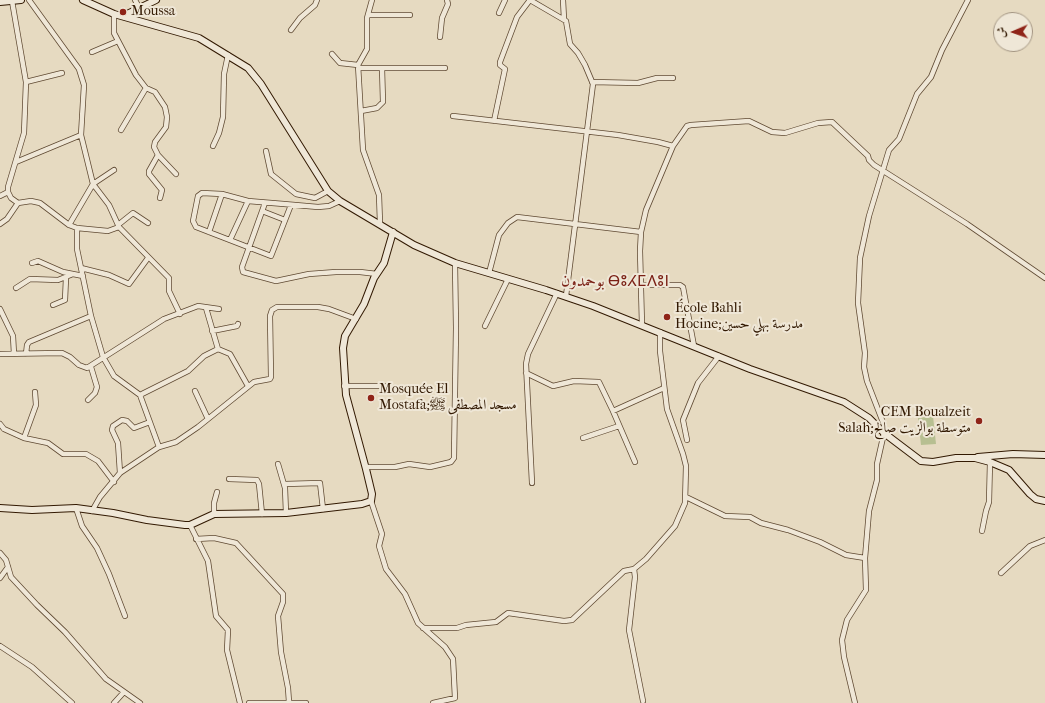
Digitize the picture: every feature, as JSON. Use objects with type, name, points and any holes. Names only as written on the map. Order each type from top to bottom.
[{"type":"main road","points":[[0,2],[21,0]]},
{"type":"main road","points":[[83,0],[114,14],[199,38],[248,68],[254,74],[328,191],[340,201],[380,223],[414,245],[455,263],[566,296],[719,356],[844,402],[863,413],[884,433],[924,462],[1013,454],[1045,455]]},
{"type":"main road","points":[[123,16],[156,0]]},
{"type":"main road","points":[[0,508],[32,510],[76,508],[113,513],[158,522],[190,525],[214,514],[286,513],[362,504],[371,501],[372,494],[366,467],[344,386],[342,353],[344,342],[364,304],[386,256],[393,232]]},
{"type":"main road","points":[[975,458],[990,462],[1009,470],[1030,494],[1036,499],[1045,501]]},
{"type":"street","points":[[28,0],[83,76],[84,93],[81,135],[93,184],[109,205],[118,226],[169,278],[169,291],[180,314]]},
{"type":"street","points":[[135,0],[140,8]]},
{"type":"street","points":[[291,30],[300,18],[315,5],[317,0]]},
{"type":"street","points":[[372,0],[368,15],[366,49],[358,67],[363,150],[380,195],[380,223]]},
{"type":"street","points":[[440,37],[442,18],[448,4],[447,0]]},
{"type":"street","points":[[499,13],[505,0]]},
{"type":"street","points":[[494,121],[505,69],[500,65],[500,62],[517,17],[530,0],[564,19]]},
{"type":"street","points":[[563,0],[564,19],[568,26],[570,44],[578,52],[592,82],[566,296]]},
{"type":"street","points":[[855,703],[843,652],[842,640],[847,620],[866,590],[865,558],[869,511],[877,480],[877,464],[884,433],[884,425],[867,381],[864,367],[865,353],[858,303],[860,258],[869,216],[889,150],[899,139],[917,94],[931,77],[942,50],[968,0]]},
{"type":"street","points":[[12,1],[26,82],[24,133],[8,187],[8,192],[11,198],[18,203],[31,201],[40,203],[68,224],[77,228],[105,231],[118,226],[133,213],[148,223]]},
{"type":"street","points":[[114,14],[114,30],[118,41],[136,75],[146,88],[155,92],[165,107],[167,118],[166,127],[155,142],[155,151],[176,174]]},
{"type":"street","points":[[368,15],[410,15]]},
{"type":"street","points":[[92,52],[118,41]]},
{"type":"street","points":[[332,54],[340,63],[358,67],[445,68]]},
{"type":"street","points":[[213,146],[219,133],[223,117],[224,74],[228,55]]},
{"type":"street","points":[[360,111],[377,108],[383,102],[382,68]]},
{"type":"street","points":[[26,82],[62,73]]},
{"type":"street","points":[[592,82],[638,83],[657,78],[673,78]]},
{"type":"street","points":[[121,130],[146,88]]},
{"type":"street","points":[[453,116],[586,131],[643,139],[673,146]]},
{"type":"street","points":[[642,325],[641,232],[646,210],[673,146],[687,126],[691,125],[749,121],[772,132],[785,133],[818,123],[832,122],[868,156],[871,162],[967,224],[1045,278]]},
{"type":"street","points":[[16,162],[81,135]]},
{"type":"street","points":[[266,151],[271,174],[296,194],[315,198],[328,191]]},
{"type":"street","points":[[158,155],[149,171],[149,174],[162,190],[160,198]]},
{"type":"street","points":[[68,224],[93,184],[114,170]]},
{"type":"street","points":[[0,196],[8,192]]},
{"type":"street","points":[[290,205],[272,255],[249,248],[196,227],[193,221],[198,196],[202,193],[222,194],[248,201],[318,207],[329,206],[340,201]]},
{"type":"street","points":[[209,232],[222,194]]},
{"type":"street","points":[[230,240],[248,201]]},
{"type":"street","points":[[0,224],[7,219],[18,203]]},
{"type":"street","points":[[265,203],[242,271],[273,281],[309,274],[336,272],[377,274]]},
{"type":"street","points":[[262,211],[285,220]]},
{"type":"street","points":[[489,273],[499,235],[512,219],[519,216],[575,225],[641,232]]},
{"type":"street","points":[[77,228],[77,249],[91,316],[103,357],[114,376],[140,395],[159,447]]},
{"type":"street","points":[[81,268],[109,275],[129,284],[148,258]]},
{"type":"street","points":[[32,263],[38,261],[63,272],[83,276]]},
{"type":"street","points":[[366,467],[395,468],[410,464],[430,467],[450,462],[454,458],[456,328],[455,263]]},
{"type":"street","points":[[16,288],[34,278],[52,280],[66,278],[73,274]]},
{"type":"street","points":[[53,306],[65,300],[66,278]]},
{"type":"street","points":[[485,326],[508,279]]},
{"type":"street","points":[[642,285],[680,285],[683,287],[694,346]]},
{"type":"street","points":[[532,483],[526,373],[528,354],[556,293]]},
{"type":"street","points":[[0,354],[62,353],[70,357],[83,368],[91,367],[103,357],[157,323],[198,306],[219,310]]},
{"type":"street","points":[[92,511],[100,497],[120,473],[159,447],[176,442],[208,419],[254,382],[270,379],[270,316],[272,310],[277,307],[318,307],[329,309],[356,319]]},
{"type":"street","points":[[206,308],[218,349],[230,354],[248,386]]},
{"type":"street","points":[[0,309],[13,336],[14,354]]},
{"type":"street","points":[[26,354],[27,345],[29,342],[91,316]]},
{"type":"street","points":[[212,331],[237,326],[238,324]]},
{"type":"street","points":[[423,628],[457,628],[466,625],[496,622],[508,613],[564,622],[572,620],[624,571],[634,569],[646,559],[675,526],[686,497],[686,466],[667,409],[660,351],[660,332]]},
{"type":"street","points":[[140,395],[188,371],[204,356],[218,349]]},
{"type":"street","points":[[687,440],[683,420],[698,383],[719,356]]},
{"type":"street","points":[[88,400],[95,393],[97,387],[91,367]]},
{"type":"street","points":[[526,373],[553,386],[574,381],[598,381],[614,411],[635,462]]},
{"type":"street","points":[[344,386],[384,386]]},
{"type":"street","points":[[614,411],[664,388]]},
{"type":"street","points":[[195,391],[208,419]]},
{"type":"street","points":[[24,438],[36,405],[34,392]]},
{"type":"street","points":[[120,473],[118,443],[112,430],[113,426],[122,420],[127,421],[134,428],[150,422]]},
{"type":"street","points":[[0,424],[4,429],[24,438],[48,443],[63,454],[86,454],[98,461],[114,482]]},
{"type":"street","points":[[583,438],[619,426]]},
{"type":"street","points":[[982,531],[986,511],[990,502],[990,462]]},
{"type":"street","points":[[278,464],[285,484],[286,513]]},
{"type":"street","points":[[229,479],[257,480],[259,484],[262,514]]},
{"type":"street","points":[[285,484],[320,483],[323,509]]},
{"type":"street","points":[[214,514],[214,503],[217,492]]},
{"type":"street","points":[[686,497],[725,516],[750,517],[762,523],[788,530],[820,542],[846,555],[865,558]]},
{"type":"street","points":[[371,501],[382,534],[379,546],[383,563],[405,594],[418,623],[451,654],[454,664],[455,698],[433,703]]},
{"type":"street","points":[[76,508],[82,526],[97,548],[126,616]]},
{"type":"street","points":[[190,525],[208,561],[216,616],[228,630],[227,650],[240,703]]},
{"type":"street","points":[[196,539],[214,538],[236,543],[283,594],[283,602],[278,616],[281,652],[288,688],[289,702]]},
{"type":"street","points":[[1001,573],[1030,546],[1045,540]]},
{"type":"street","points":[[0,553],[6,560],[11,577],[65,632],[106,679],[140,703]]},
{"type":"street","points":[[0,578],[8,567]]},
{"type":"street","points":[[634,569],[635,577],[630,630],[643,701]]},
{"type":"street","points":[[0,646],[32,667],[72,703]]},
{"type":"street","points":[[114,703],[124,692]]},
{"type":"street","points":[[249,703],[306,703]]},
{"type":"green space","points":[[933,416],[936,444],[921,445],[918,418]]},
{"type":"place","name":"Moussa","points":[[123,12]]},
{"type":"place","name":"École Bahli Hocine;مدرسة بهلي حسين","points":[[667,317]]},
{"type":"place","name":"Mosquée El Mostafa;مسجد المصطفى ﷺ","points":[[371,398]]},
{"type":"place","name":"CEM Boualzeit Salah;متوسطة بوالزيت صالح","points":[[979,421]]},
{"type":"district","name":"بوحمدون ⴱⵓⵃⵎⴷⵓⵏ","points":[[615,282]]}]
